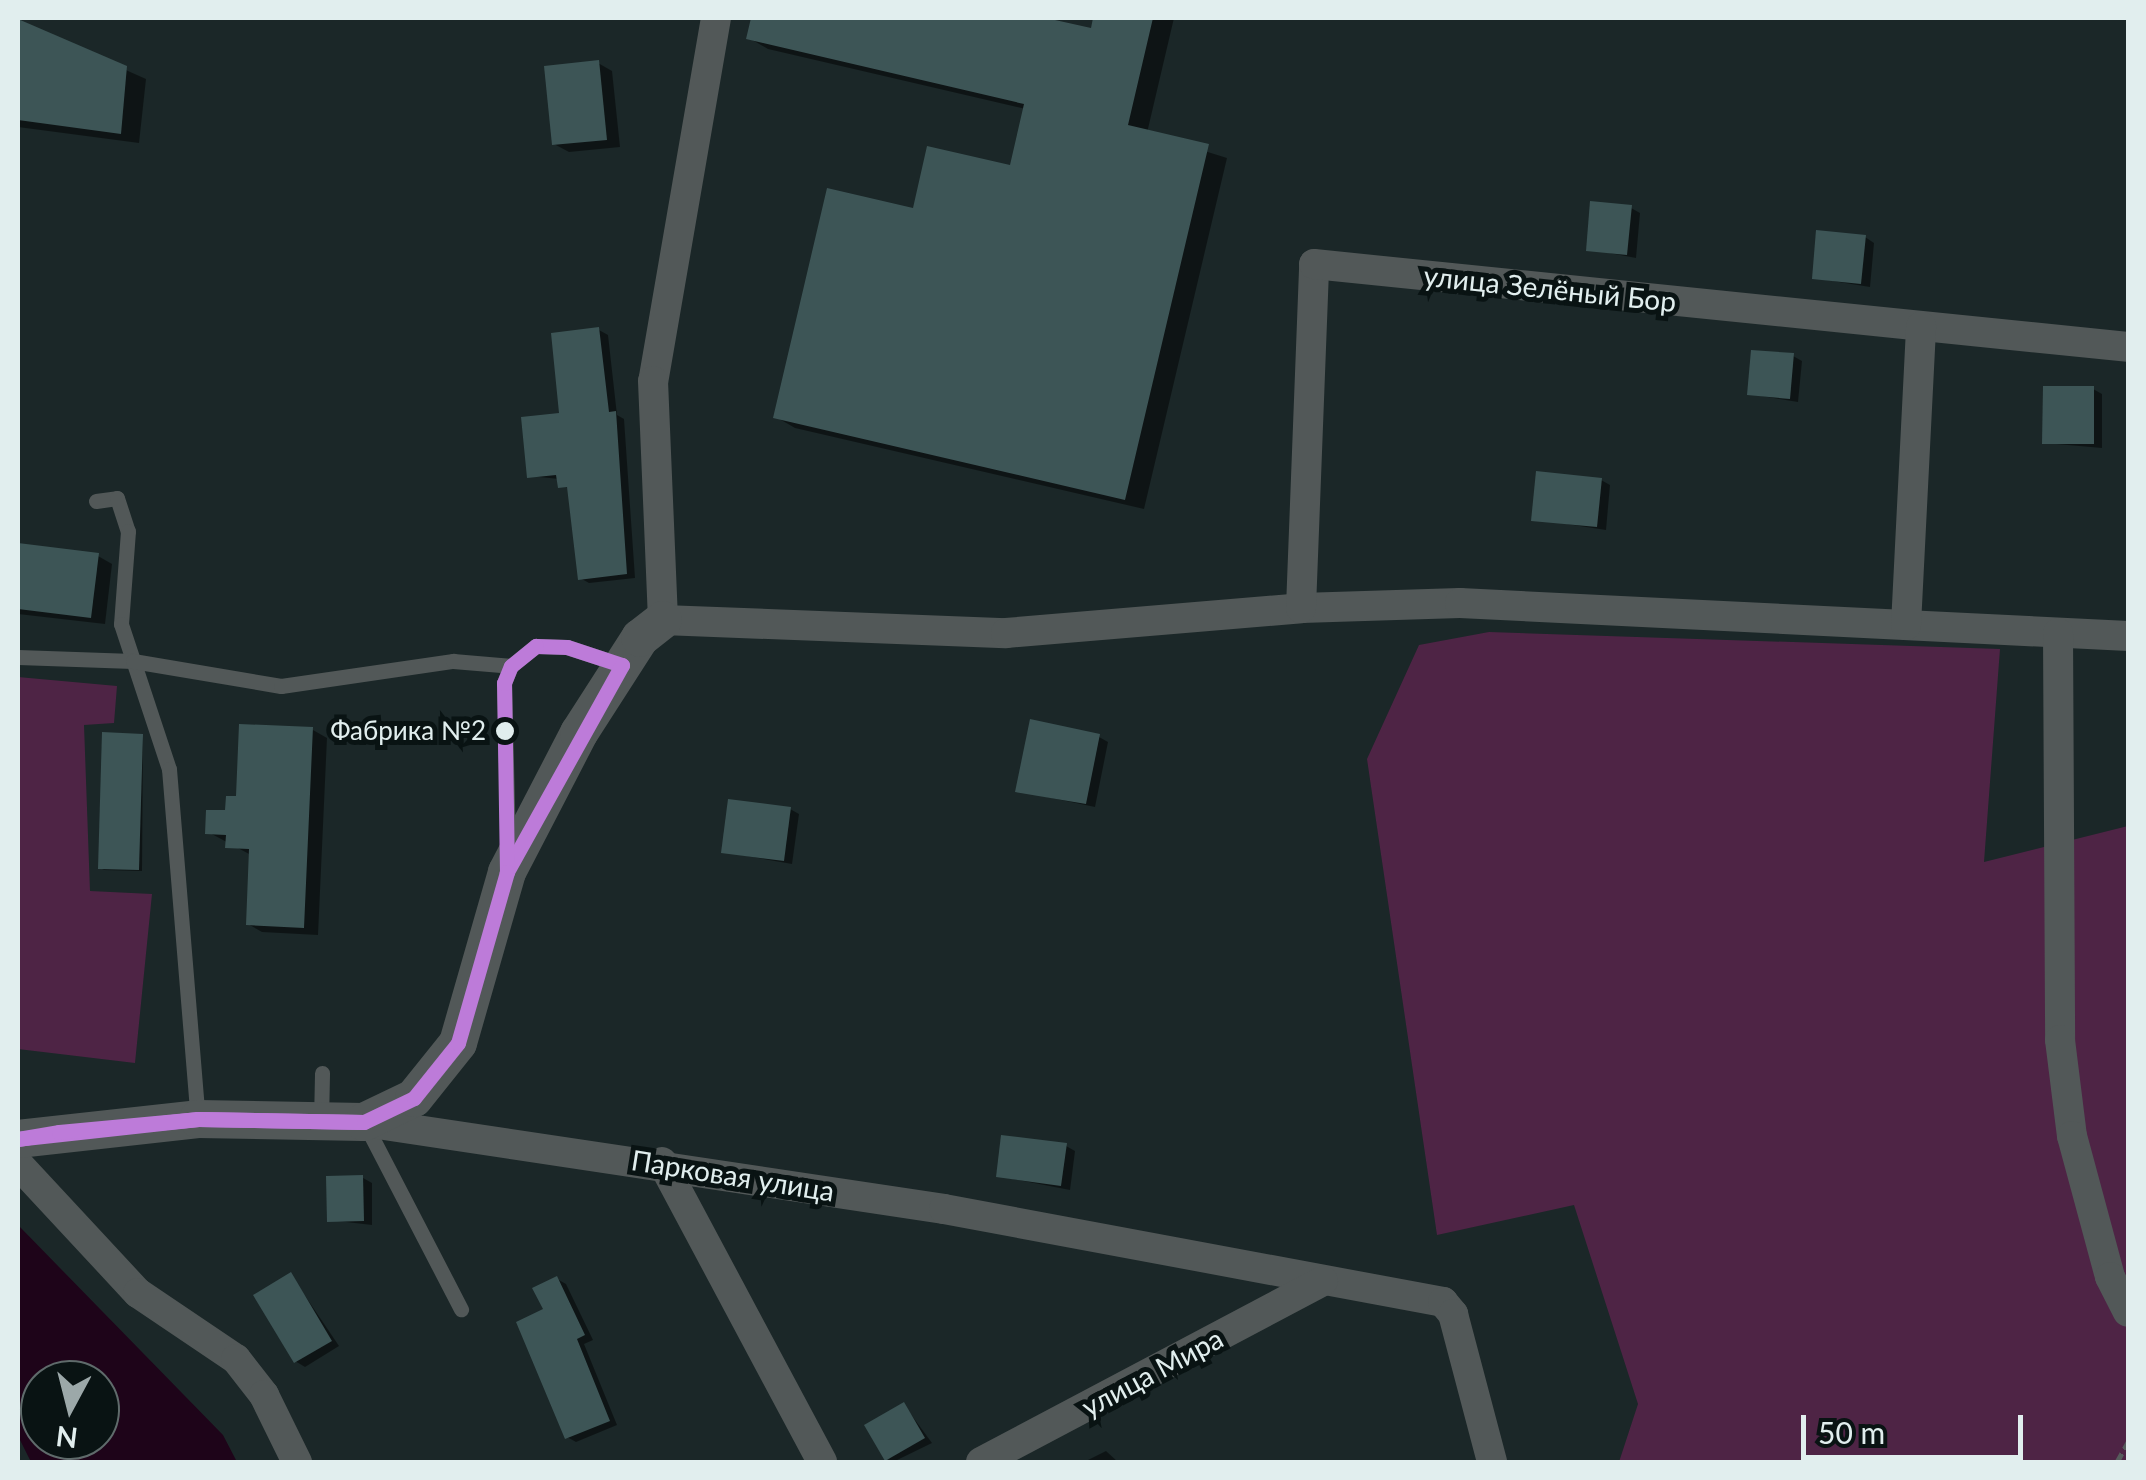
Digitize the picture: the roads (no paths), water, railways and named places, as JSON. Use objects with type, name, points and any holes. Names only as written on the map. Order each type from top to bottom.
[{"type":"street","points":[[663,620],[652,382],[716,18]]},
{"type":"street","name":"улица Зелёный Бор","points":[[1301,608],[1314,264],[2128,348]]},
{"type":"street","points":[[1906,625],[1921,326]]},
{"type":"street","points":[[364,1122],[414,1098],[458,1043],[507,872],[622,665],[640,638],[663,620],[1006,633],[1301,608],[1460,603],[2128,636]]},
{"type":"street","points":[[2058,632],[2060,1040],[2072,1136],[2110,1276],[2128,1312]]},
{"type":"street","name":"Парковая улица","points":[[18,1140],[198,1119],[364,1122],[662,1162],[1443,1302],[1453,1314],[1492,1462]]},
{"type":"street","points":[[662,1162],[822,1462]]},
{"type":"street","points":[[18,1164],[138,1293],[236,1359],[264,1395],[297,1462]]},
{"type":"street","name":"улица Мира","points":[[982,1462],[1323,1281]]},
{"type":"lane","points":[[96,500],[117,498],[128,532],[121,624],[169,769],[198,1119]]},
{"type":"lane","points":[[507,872],[504,683],[511,666],[536,646],[567,648],[622,665]]},
{"type":"lane","points":[[18,657],[133,661],[281,686],[454,661],[511,666]]},
{"type":"lane","points":[[321,1122],[322,1073]]},
{"type":"lane","points":[[364,1122],[461,1309]]},
{"type":"place","name":"Фабрика №2","points":[[505,731]]}]
